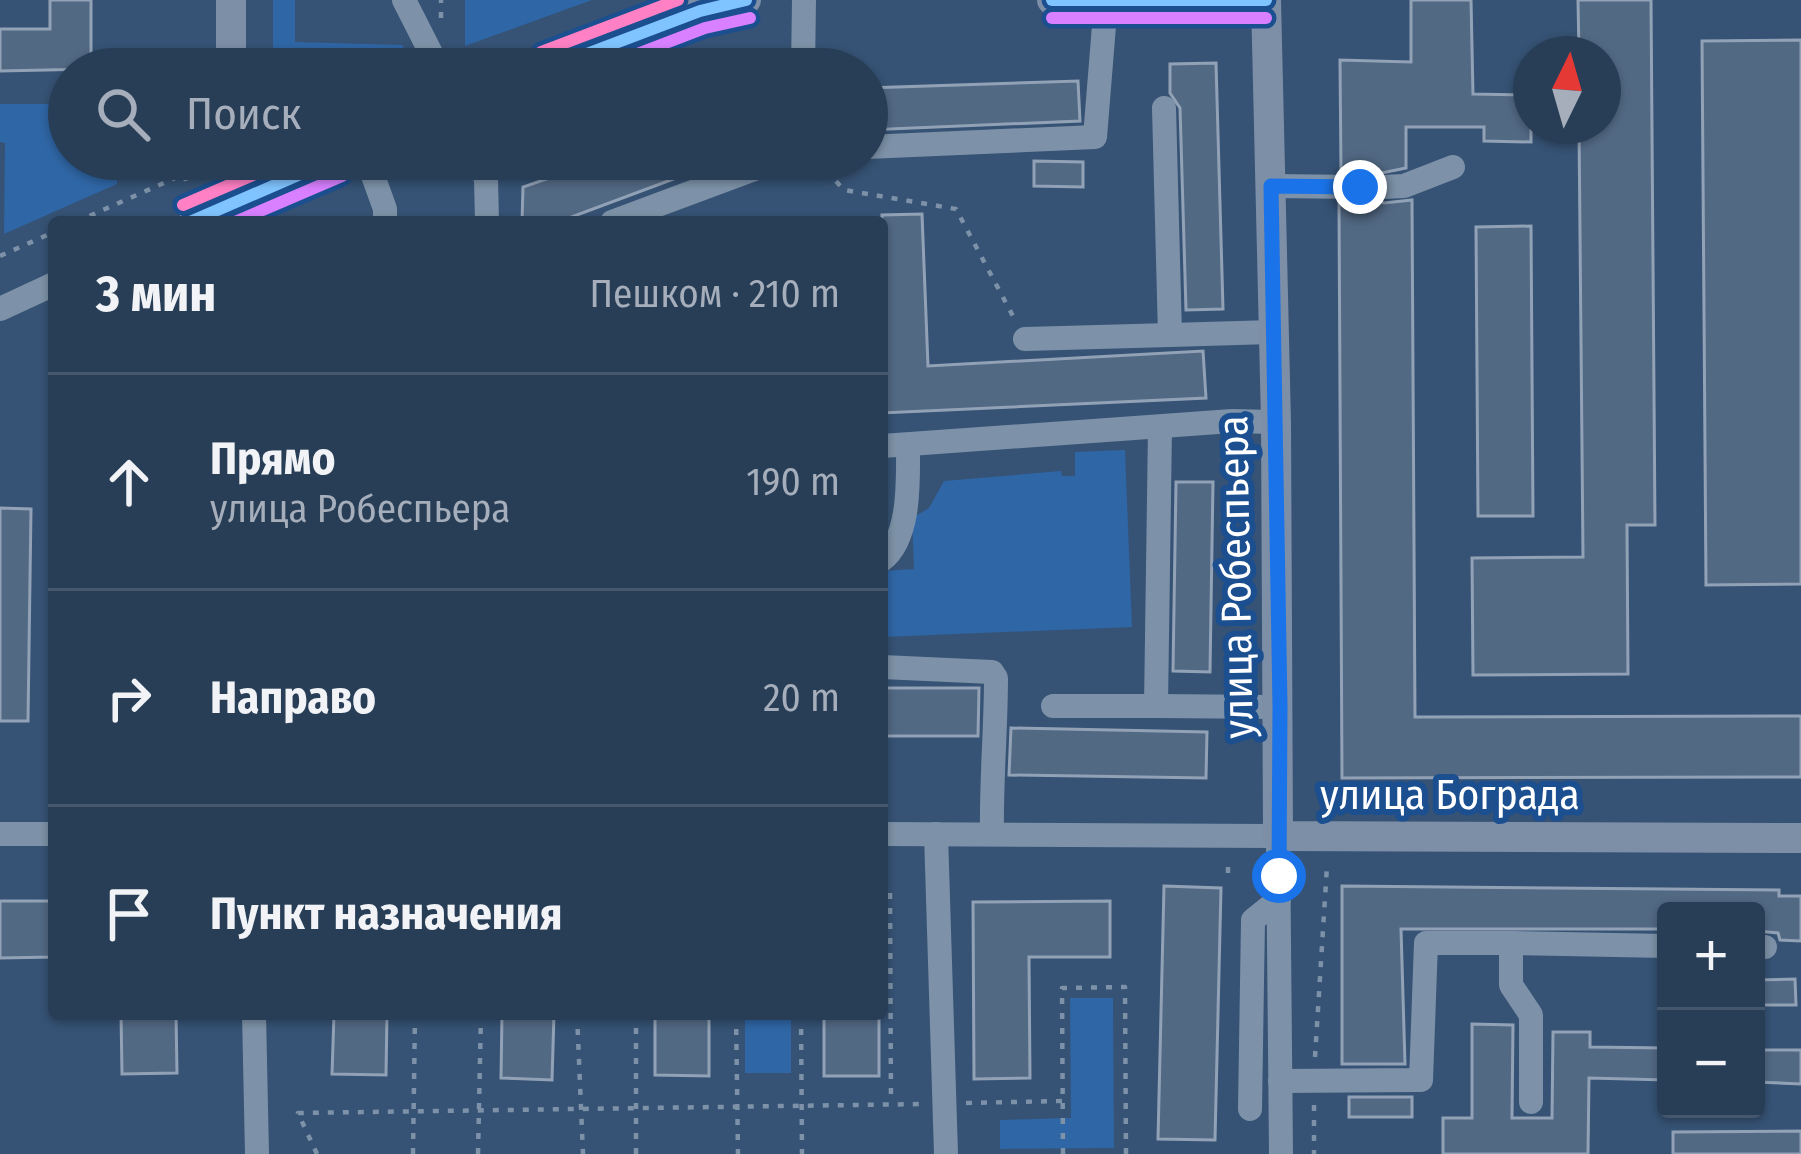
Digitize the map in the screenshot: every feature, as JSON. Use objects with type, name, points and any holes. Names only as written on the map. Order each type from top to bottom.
[{"type":"main road","points":[[231,0],[231,48]]},
{"type":"main road","points":[[602,48],[700,11],[746,0]]},
{"type":"main road","points":[[1052,0],[1266,1]]},
{"type":"main road","name":"улица Робеспьера","points":[[1266,1],[1276,422],[1278,836]]},
{"type":"main road","points":[[239,180],[243,210],[297,180]]},
{"type":"main road","name":"улица Бограда","points":[[1278,836],[1801,838]]},
{"type":"street","points":[[404,0],[428,48]]},
{"type":"street","points":[[803,48],[804,0]]},
{"type":"street","points":[[888,146],[1095,136],[1106,1]]},
{"type":"street","points":[[1164,109],[1170,334]]},
{"type":"street","points":[[1271,186],[1404,186],[1453,167]]},
{"type":"street","points":[[375,180],[386,216]]},
{"type":"street","points":[[486,180],[487,216]]},
{"type":"street","points":[[628,216],[725,180]]},
{"type":"street","points":[[0,309],[48,287]]},
{"type":"street","points":[[1025,339],[1274,332]]},
{"type":"street","points":[[888,554],[896,546],[907,498],[895,446],[1232,421],[1276,422]]},
{"type":"street","points":[[1156,706],[1160,428]]},
{"type":"street","points":[[888,667],[992,672],[996,678],[992,834]]},
{"type":"street","points":[[1053,706],[1280,706]]},
{"type":"street","points":[[0,834],[48,834]]},
{"type":"street","name":"улица Бограда","points":[[888,834],[1278,836]]},
{"type":"street","points":[[936,834],[946,1154]]},
{"type":"street","name":"улица Робеспьера","points":[[1278,836],[1281,1154]]},
{"type":"street","points":[[1250,1109],[1253,920],[1279,899]]},
{"type":"street","points":[[1280,1082],[1420,1080],[1426,943],[1657,946]]},
{"type":"street","points":[[1511,944],[1511,985],[1531,1016],[1531,1102]]},
{"type":"street","points":[[254,1020],[257,1154]]},
{"type":"path","points":[[90,216],[170,180]]},
{"type":"path","points":[[835,180],[844,190],[956,209],[1025,339]]},
{"type":"path","points":[[0,256],[48,235]]},
{"type":"path","points":[[1228,864],[1228,873]]},
{"type":"path","points":[[1314,1154],[1327,866]]},
{"type":"path","points":[[890,893],[891,1106]]},
{"type":"path","points":[[1063,1154],[1062,988],[1124,987],[1126,1154]]},
{"type":"path","points":[[413,1154],[415,1020]]},
{"type":"path","points":[[478,1154],[481,1020]]},
{"type":"path","points":[[577,1020],[583,1154]]},
{"type":"path","points":[[636,1020],[636,1154]]},
{"type":"path","points":[[736,1020],[737,1154]]},
{"type":"path","points":[[801,1020],[802,1154]]},
{"type":"path","points":[[317,1154],[298,1113],[1062,1100]]},
{"type":"shaded area","points":[[273,0],[295,0],[295,42],[403,48],[273,48]]},
{"type":"shaded area","points":[[465,0],[592,0],[465,46]]},
{"type":"shaded area","points":[[0,104],[48,104],[48,180],[117,180],[117,184],[4,234],[5,143],[0,142]]},
{"type":"shaded area","points":[[1125,450],[1132,627],[888,637],[888,571],[914,569],[912,518],[929,508],[944,481],[1061,471],[1062,476],[1075,476],[1075,452]]},
{"type":"shaded area","points":[[1070,998],[1113,998],[1114,1148],[1000,1149],[1000,1120],[1071,1118]]},
{"type":"shaded area","points":[[745,1020],[791,1020],[791,1073],[745,1073]]},
{"type":"building","points":[[50,0],[91,0],[91,48],[48,48],[48,70],[0,71],[0,29],[50,29]]},
{"type":"building","points":[[1411,0],[1471,0],[1473,94],[1513,95],[1513,142],[1484,141],[1484,127],[1406,127],[1406,168],[1372,175],[1341,170],[1340,60],[1411,62]]},
{"type":"building","points":[[1578,0],[1651,0],[1655,525],[1627,525],[1628,674],[1473,675],[1472,558],[1583,557],[1579,144],[1621,144],[1621,36],[1579,36]]},
{"type":"building","points":[[1801,40],[1801,584],[1706,585],[1702,41]]},
{"type":"building","points":[[1216,63],[1223,309],[1186,310],[1180,108],[1170,93],[1170,64]]},
{"type":"building","points":[[1078,81],[1080,121],[888,129],[888,87]]},
{"type":"building","points":[[1034,161],[1083,162],[1083,187],[1034,186]]},
{"type":"building","points":[[543,180],[671,180],[574,216],[522,216],[523,187]]},
{"type":"building","points":[[1372,199],[1384,203],[1412,200],[1415,717],[1801,716],[1801,777],[1342,778],[1339,203]]},
{"type":"building","points":[[922,214],[928,366],[1203,351],[1206,398],[888,413],[888,216],[882,215]]},
{"type":"building","points":[[1531,226],[1533,516],[1478,516],[1476,227]]},
{"type":"building","points":[[1176,482],[1213,482],[1210,672],[1173,671]]},
{"type":"building","points":[[0,508],[31,509],[28,721],[0,721]]},
{"type":"building","points":[[888,688],[979,688],[978,736],[888,736]]},
{"type":"building","points":[[1011,728],[1207,732],[1206,778],[1009,775]]},
{"type":"building","points":[[1164,886],[1221,888],[1215,1140],[1158,1139]]},
{"type":"building","points":[[1342,886],[1779,890],[1779,896],[1801,896],[1801,941],[1780,940],[1778,933],[1765,932],[1765,902],[1657,902],[1657,929],[1401,929],[1405,1064],[1342,1064]]},
{"type":"building","points":[[0,901],[48,901],[48,957],[0,958]]},
{"type":"building","points":[[1110,901],[1110,957],[1029,957],[1030,1078],[974,1079],[973,902]]},
{"type":"building","points":[[1795,979],[1796,1005],[1765,1005],[1765,980]]},
{"type":"building","points":[[121,1020],[176,1020],[177,1073],[122,1074]]},
{"type":"building","points":[[334,1020],[387,1020],[386,1075],[332,1074]]},
{"type":"building","points":[[502,1020],[554,1020],[552,1080],[501,1078]]},
{"type":"building","points":[[655,1020],[709,1020],[709,1076],[655,1075]]},
{"type":"building","points":[[824,1020],[879,1020],[879,1076],[824,1076]]},
{"type":"building","points":[[1472,1024],[1513,1025],[1512,1118],[1552,1118],[1553,1032],[1590,1032],[1590,1047],[1657,1048],[1657,1080],[1589,1078],[1588,1154],[1443,1154],[1443,1118],[1472,1118]]},
{"type":"building","points":[[1765,1050],[1801,1050],[1801,1084],[1765,1082]]},
{"type":"building","points":[[1349,1097],[1412,1097],[1412,1117],[1349,1117]]},
{"type":"building","points":[[1801,1131],[1801,1154],[1673,1154],[1673,1132]]},
{"type":"transit line","points":[[552,48],[678,0]]},
{"type":"transit line","points":[[602,48],[700,11],[746,0]]},
{"type":"transit line","points":[[1052,0],[1266,0]]},
{"type":"transit line","points":[[653,48],[705,28],[750,18]]},
{"type":"transit line","points":[[1052,18],[1266,18]]},
{"type":"transit line","points":[[183,205],[241,180]]},
{"type":"transit line","points":[[204,216],[287,180]]},
{"type":"transit line","points":[[249,216],[333,180]]},
{"type":"route","points":[[1279,876],[1271,186],[1360,187]]}]
